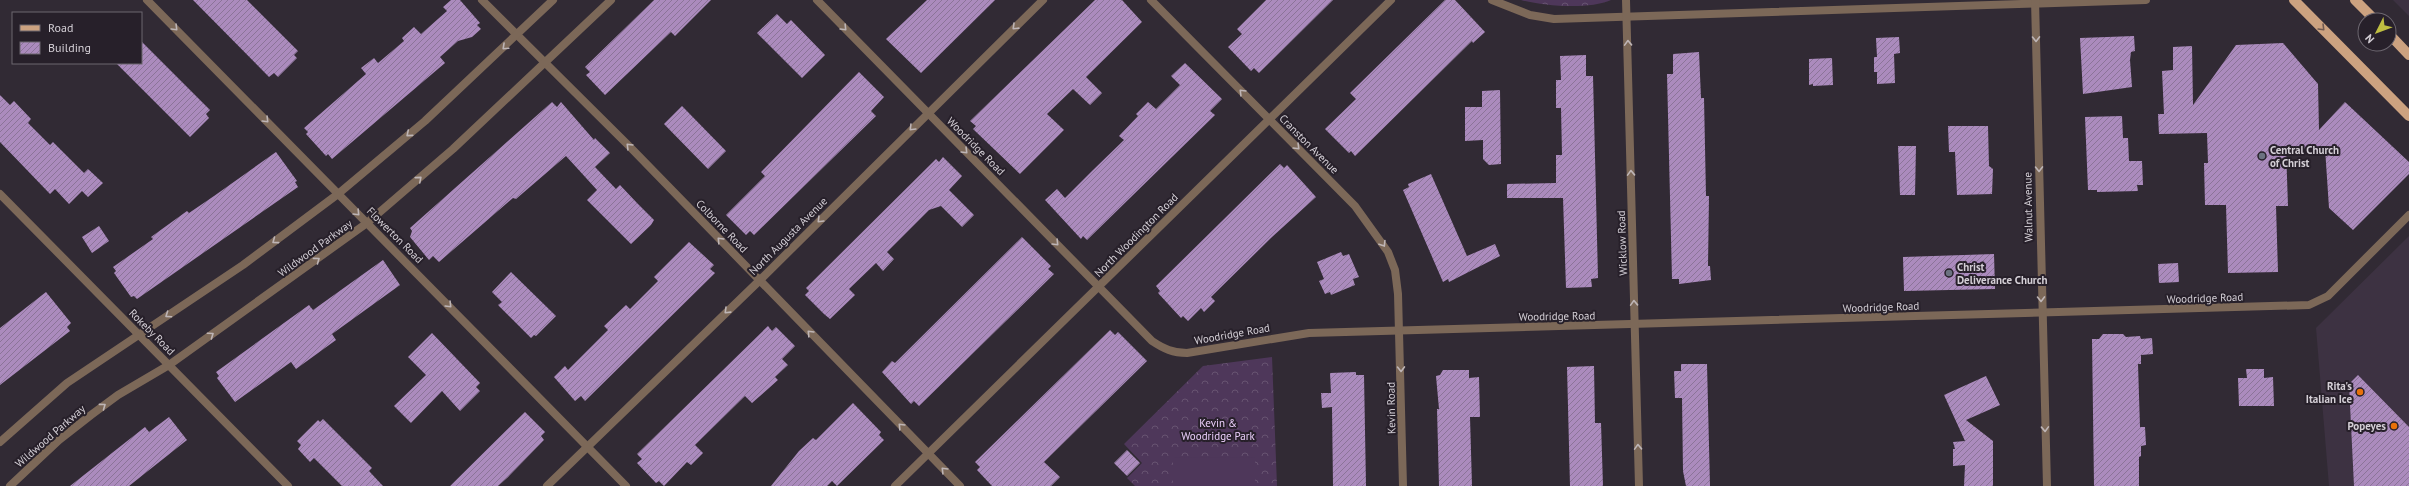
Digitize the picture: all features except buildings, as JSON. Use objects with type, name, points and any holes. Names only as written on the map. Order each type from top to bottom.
[{"type":"main road","points":[[2294,0],[2409,116]]},
{"type":"main road","points":[[2355,0],[2367,12]]},
{"type":"main road","points":[[2397,42],[2409,54]]},
{"type":"street","name":"Flowerton Road","points":[[147,0],[626,486]]},
{"type":"street","name":"Colborne Road","points":[[482,0],[960,486]]},
{"type":"street","points":[[0,442],[66,383],[243,265],[338,194],[425,121],[518,35],[553,0]]},
{"type":"street","name":"Wildwood Parkway","points":[[10,486],[59,440],[118,395],[168,365],[367,224],[453,149],[545,64],[611,0]]},
{"type":"street","name":"Woodridge Road","points":[[817,0],[1152,341],[1164,349],[1175,353],[1187,353],[1309,333],[2309,305],[2328,296],[2409,215]]},
{"type":"street","name":"North Augusta Avenue","points":[[547,486],[759,280],[1043,0]]},
{"type":"street","name":"Cranston Avenue","points":[[1151,0],[1355,206],[1388,252],[1395,270],[1400,330]]},
{"type":"street","name":"North Woodington Road","points":[[895,486],[1099,288],[1391,0]]},
{"type":"street","points":[[1492,0],[1530,15],[1554,19],[2035,2],[2146,0]]},
{"type":"street","name":"Wicklow Road","points":[[1626,0],[1639,486]]},
{"type":"street","name":"Walnut Avenue","points":[[2035,2],[2041,313],[2047,486]]},
{"type":"street","name":"Rokeby Road","points":[[0,194],[288,486]]},
{"type":"street","name":"Kevin Road","points":[[1400,330],[1403,486]]},
{"type":"shaded area","points":[[2393,0],[2409,0],[2409,16]]},
{"type":"shaded area","points":[[2409,236],[2409,486],[2329,486],[2316,328]]},
{"type":"green space","points":[[1521,0],[1611,0],[1591,5],[1566,6],[1541,4]]},
{"type":"green space","name":"Kevin & Woodridge Park","points":[[1272,357],[1277,486],[1135,486],[1127,478],[1142,463],[1124,444],[1203,366]]},
{"type":"green space","points":[[1255,457],[1255,486],[1173,486],[1173,458]]},
{"type":"place","name":"Central Church of Christ","points":[[2262,156]]},
{"type":"place","name":"Christ Deliverance Church","points":[[1949,273]]},
{"type":"place","name":"Rita's Italian Ice","points":[[2360,392]]},
{"type":"place","name":"Popeyes","points":[[2394,426]]}]
